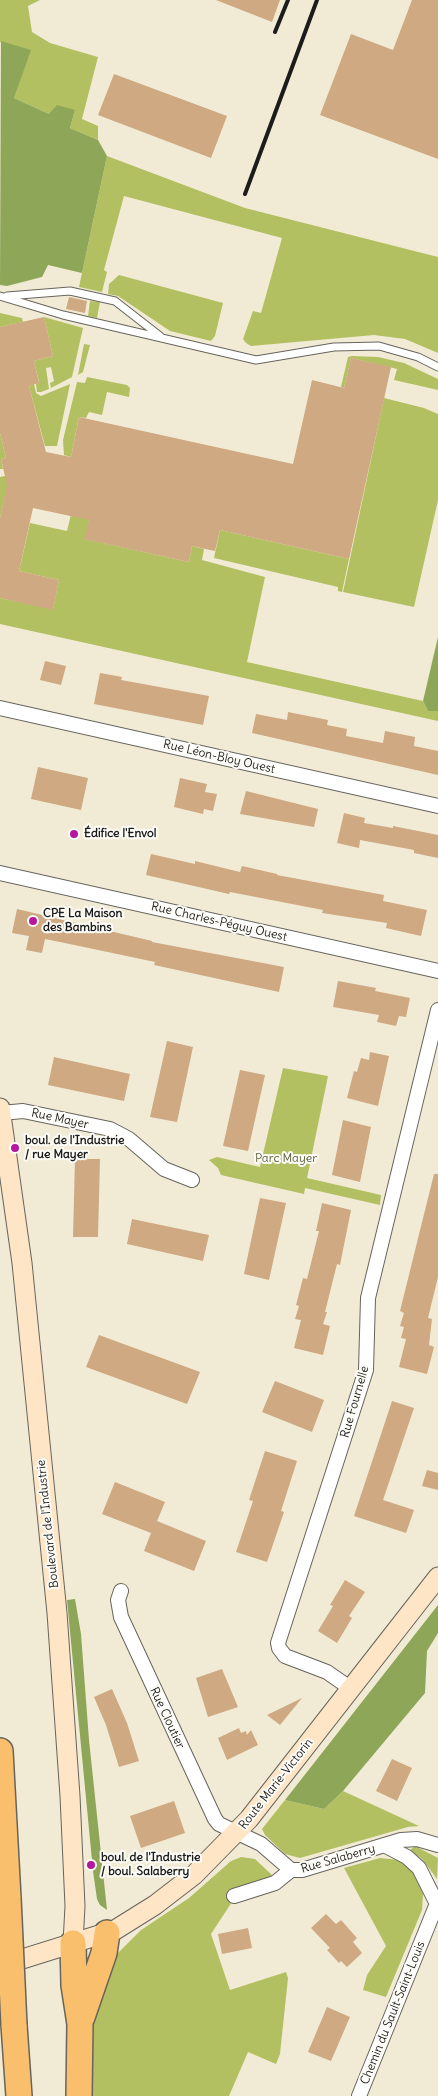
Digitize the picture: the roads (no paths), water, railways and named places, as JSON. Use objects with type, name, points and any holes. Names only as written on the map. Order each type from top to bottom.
[{"type":"highway","points":[[0,1752],[19,2096]]},
{"type":"highway","points":[[80,2024],[104,1953],[107,1933]]},
{"type":"highway","points":[[74,1943],[74,1985],[80,2024],[79,2096]]},
{"type":"street","name":"Rue Léon-Bloy Ouest","points":[[0,708],[438,806]]},
{"type":"street","name":"Rue Charles-Péguy Ouest","points":[[0,873],[438,971]]},
{"type":"street","name":"Rue Fournelle","points":[[350,1688],[327,1672],[285,1656],[278,1643],[366,1370],[368,1298],[438,1010]]},
{"type":"street","name":"Rue Mayer","points":[[0,1111],[23,1111],[110,1130],[129,1139],[164,1169],[192,1180]]},
{"type":"street","name":"Boulevard de l'Industrie","points":[[0,1111],[25,1284],[57,1613],[75,1906],[74,1943]]},
{"type":"street","name":"Route Marie-Victorin","points":[[74,1943],[107,1933],[126,1924],[176,1890],[237,1833],[438,1577]]},
{"type":"street","name":"Rue Cloutier","points":[[121,1591],[118,1600],[121,1617],[215,1819],[219,1824],[237,1833]]},
{"type":"street","name":"Rue Salaberry","points":[[237,1833],[261,1844],[291,1870]]},
{"type":"street","name":"Rue Salaberry","points":[[234,1896],[275,1883],[291,1870],[302,1870],[384,1845],[417,1839],[438,1845]]},
{"type":"street","name":"Rue Salaberry","points":[[384,1845],[407,1857],[419,1868],[437,1903]]},
{"type":"street","name":"Chemin du Sault-Saint-Louis","points":[[359,2096],[437,1903]]},
{"type":"street","points":[[0,1966],[74,1943]]},
{"type":"lane","points":[[1,296],[70,291],[115,301],[164,338]]},
{"type":"lane","points":[[1,296],[63,315],[256,360],[334,347],[379,346],[410,354],[438,367]]},
{"type":"railway","points":[[275,32],[288,0]]},
{"type":"railway","points":[[245,194],[317,0]]},
{"type":"place","name":"Édifice l'Envol","points":[[74,834]]},
{"type":"place","name":"CPE La Maison des Bambins","points":[[33,921]]},
{"type":"place","name":"boul. de l'Industrie / rue Mayer","points":[[15,1148]]},
{"type":"place","name":"boul. de l'Industrie / boul. Salaberry","points":[[91,1865]]},
{"type":"park label","name":"Parc Mayer","points":[[286,1159]]}]
